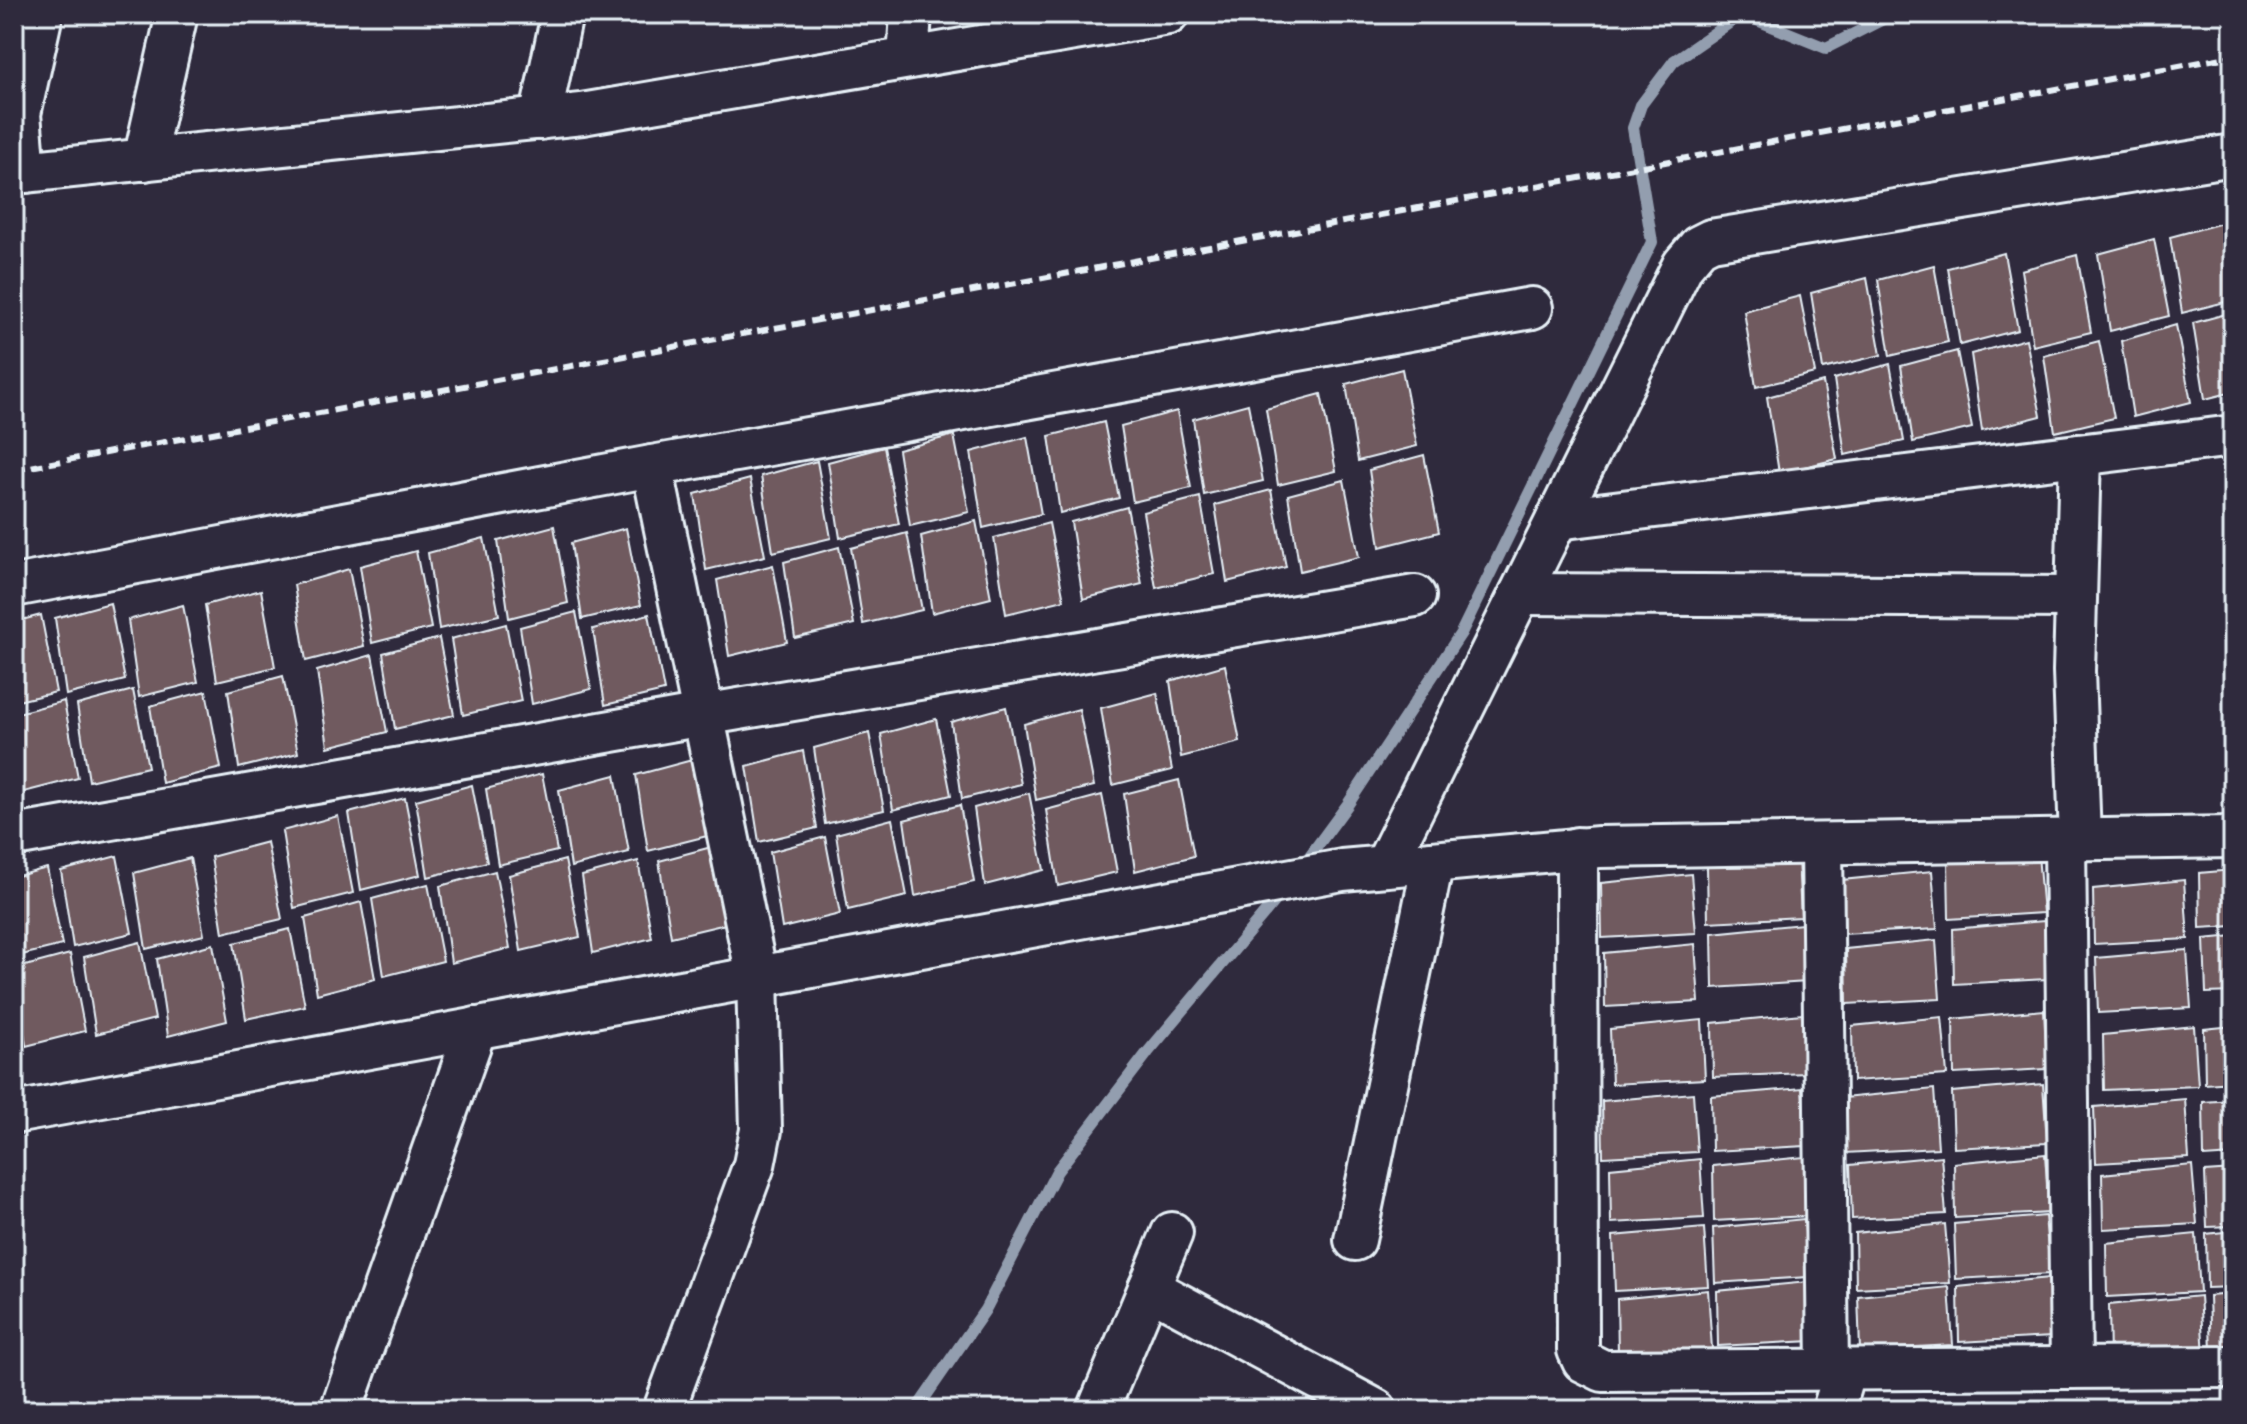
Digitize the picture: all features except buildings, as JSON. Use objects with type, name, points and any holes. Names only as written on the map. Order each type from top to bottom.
[{"type":"street","points":[[42,14],[20,114],[20,173],[540,119],[908,58],[1087,21],[1168,14]]},
{"type":"street","points":[[144,160],[177,14]]},
{"type":"street","points":[[540,119],[562,14]]},
{"type":"street","points":[[908,58],[911,14]]},
{"type":"street","points":[[1385,866],[1683,265],[1699,246],[1711,240],[2233,155]]},
{"type":"street","points":[[14,586],[652,466],[1532,308]]},
{"type":"street","points":[[1557,519],[2233,436]]},
{"type":"street","points":[[2071,1368],[2074,671],[2080,455]]},
{"type":"street","points":[[652,466],[757,976],[759,1147],[664,1410]]},
{"type":"street","points":[[1520,594],[2075,597]]},
{"type":"street","points":[[14,836],[703,715],[1415,596]]},
{"type":"street","points":[[18,1123],[476,1028],[1342,870],[1577,848],[2233,837]]},
{"type":"street","points":[[1822,844],[1836,1370],[1833,1410]]},
{"type":"street","points":[[1577,848],[1578,1350],[1583,1361],[1603,1371],[2233,1367]]},
{"type":"street","points":[[1355,1240],[1433,862]]},
{"type":"street","points":[[341,1410],[476,1028]]},
{"type":"street","points":[[1098,1410],[1172,1233]]},
{"type":"street","points":[[1149,1288],[1376,1410]]},
{"type":"waterway","points":[[1742,14],[1826,48],[1893,14]]},
{"type":"waterway","points":[[1301,868],[1348,804],[1461,633],[1652,242],[1633,128],[1641,105],[1674,61],[1742,14]]},
{"type":"waterway","points":[[916,1410],[985,1310],[1057,1171],[1148,1052],[1285,889]]},
{"type":"railway","points":[[14,470],[2233,56]]}]
